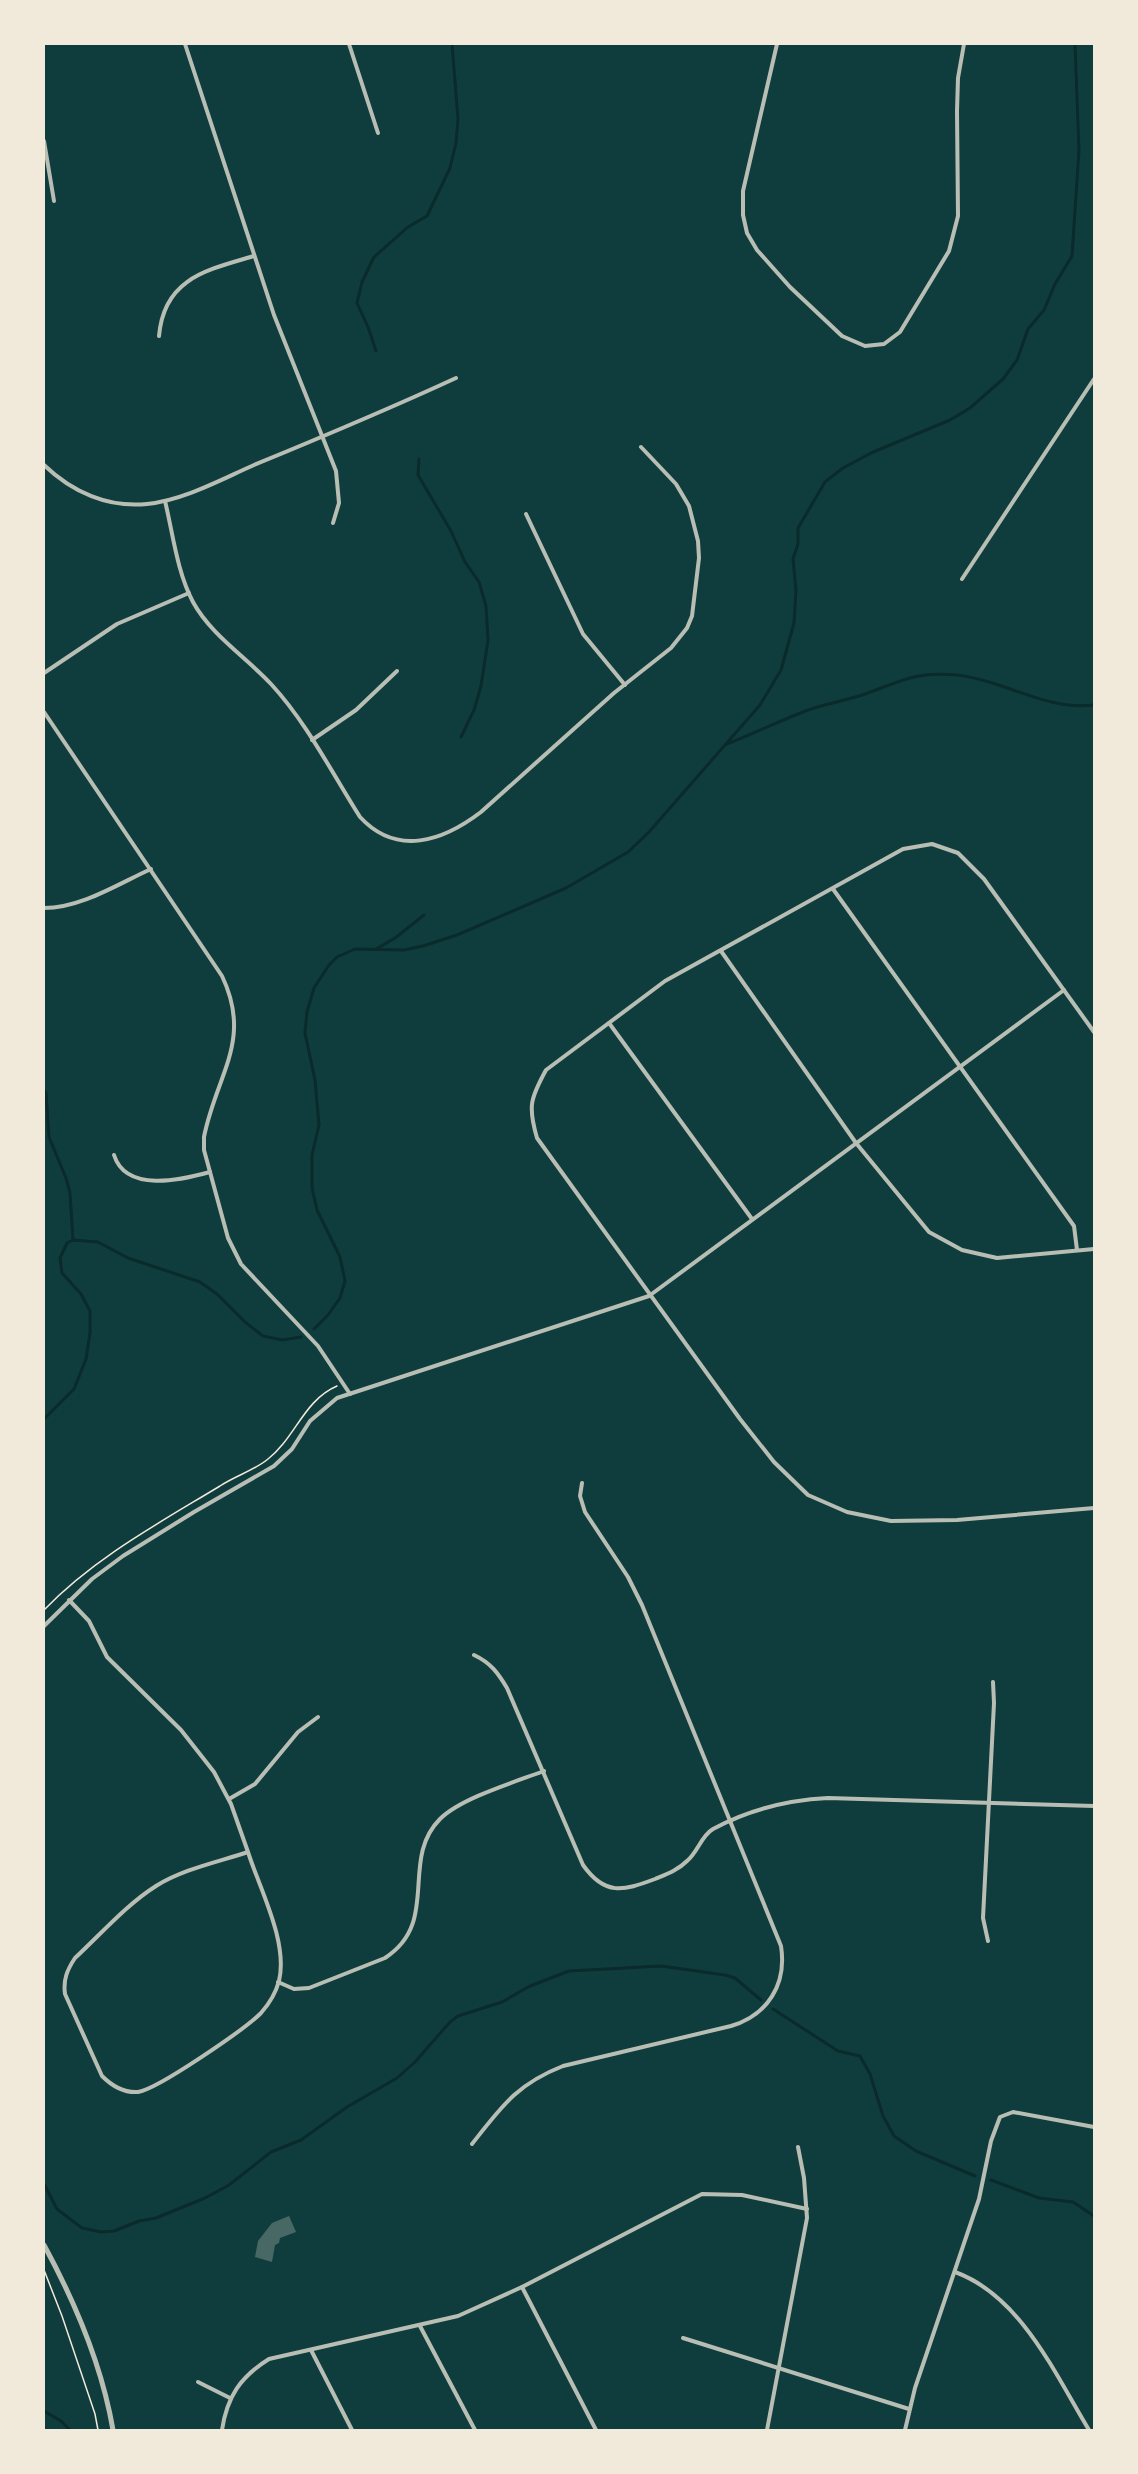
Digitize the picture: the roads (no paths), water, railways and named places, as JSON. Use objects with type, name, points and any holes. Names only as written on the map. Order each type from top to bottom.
[{"type":"street","points":[[184,44],[286,351],[338,480],[339,503],[333,523]]},
{"type":"street","points":[[349,44],[378,133]]},
{"type":"street","points":[[777,44],[743,191],[743,215],[747,233],[757,250],[770,265],[842,336],[859,345],[872,347],[884,344],[900,332],[941,266],[955,232],[958,216],[958,78],[964,44]]},
{"type":"street","points":[[44,141],[54,201]]},
{"type":"street","points":[[159,336],[166,306],[180,286],[205,271],[254,255]]},
{"type":"street","points":[[44,465],[66,483],[95,498],[127,504],[165,501],[322,437],[456,378]]},
{"type":"street","points":[[962,579],[1095,379]]},
{"type":"street","points":[[165,501],[189,593],[211,627],[250,663],[290,706],[360,817],[369,827],[392,839],[402,841],[428,839],[460,827],[481,812],[680,639],[692,616],[699,569],[698,541],[689,506],[676,484],[641,447]]},
{"type":"street","points":[[526,514],[583,634],[625,685]]},
{"type":"street","points":[[44,673],[117,624],[189,593]]},
{"type":"street","points":[[312,740],[356,710],[397,671]]},
{"type":"street","points":[[44,712],[152,868],[222,976],[232,1000],[235,1036],[204,1137],[210,1172],[228,1238],[241,1264],[318,1346],[350,1394]]},
{"type":"street","points":[[1095,1032],[984,879],[958,853],[932,844],[903,849],[664,981],[546,1070],[536,1089],[530,1112],[537,1138],[649,1296],[774,1462],[808,1495],[847,1512],[891,1521],[957,1520],[1095,1508]]},
{"type":"street","points":[[44,908],[63,907],[78,902],[152,868]]},
{"type":"street","points":[[833,889],[1074,1226],[1077,1250]]},
{"type":"street","points":[[721,951],[856,1143],[929,1232],[962,1250],[997,1258],[1095,1249]]},
{"type":"street","points":[[44,1626],[92,1579],[123,1556],[274,1466],[292,1449],[310,1421],[337,1398],[649,1296],[1064,990]]},
{"type":"street","points":[[609,1023],[752,1220]]},
{"type":"street","points":[[114,1155],[117,1163],[125,1172],[153,1181],[183,1179],[210,1172]]},
{"type":"street","points":[[472,2144],[511,2097],[545,2073],[563,2066],[738,2024],[753,2018],[766,2006],[780,1981],[783,1958],[781,1946],[642,1605],[628,1577],[585,1512],[580,1496],[582,1483]]},
{"type":"street","points":[[69,1600],[88,1621],[106,1657],[199,1751],[214,1772],[229,1799],[248,1852],[280,1947],[281,1970],[278,1982],[272,1998],[259,2015],[156,2086],[140,2091],[119,2089],[102,2076],[65,1995],[65,1977],[75,1958],[143,1895],[174,1877],[248,1852]]},
{"type":"street","points":[[474,1655],[485,1660],[497,1671],[507,1688],[583,1865],[598,1882],[612,1888],[630,1889],[677,1869],[692,1857],[706,1834],[731,1822],[761,1810],[805,1799],[1095,1806]]},
{"type":"street","points":[[988,1941],[983,1918],[987,1804],[994,1703],[993,1682]]},
{"type":"street","points":[[229,1799],[255,1784],[298,1732],[318,1717]]},
{"type":"street","points":[[278,1982],[294,1989],[309,1988],[385,1958],[395,1951],[408,1936],[416,1917],[422,1852],[426,1839],[435,1824],[454,1808],[544,1771]]},
{"type":"street","points":[[904,2430],[979,2199],[997,2122],[1004,2114],[1012,2112],[1095,2127]]},
{"type":"street","points":[[767,2430],[807,2218],[804,2178],[798,2147]]},
{"type":"street","points":[[222,2430],[230,2398],[247,2374],[268,2359],[458,2316],[702,2194],[742,2195],[807,2209]]},
{"type":"street","points":[[44,2245],[80,2322],[96,2366],[113,2430]]},
{"type":"street","points":[[955,2272],[975,2281],[994,2295],[1020,2323],[1037,2344],[1089,2430]]},
{"type":"street","points":[[522,2286],[596,2430]]},
{"type":"street","points":[[420,2326],[475,2430]]},
{"type":"street","points":[[683,2338],[909,2409]]},
{"type":"street","points":[[311,2350],[352,2430]]},
{"type":"street","points":[[198,2382],[230,2398]]},
{"type":"waterway","points":[[376,351],[357,303],[362,282],[374,257],[408,227],[427,216],[450,168],[456,143],[458,119],[452,44]]},
{"type":"waterway","points":[[314,1329],[340,1298],[345,1281],[340,1257],[317,1210],[312,1188],[312,1155],[319,1125],[315,1080],[305,1033],[307,1012],[314,988],[337,957],[355,949],[404,950],[457,935],[566,888],[628,852],[649,832],[760,705],[781,670],[794,623],[796,591],[793,559],[798,544],[798,528],[825,482],[843,468],[871,453],[950,420],[970,408],[1003,379],[1017,360],[1028,329],[1044,310],[1055,284],[1072,256],[1079,150],[1075,44]]},
{"type":"waterway","points":[[419,459],[418,475],[451,531],[465,562],[479,582],[486,606],[488,640],[481,686],[474,710],[461,737]]},
{"type":"waterway","points":[[727,744],[810,709],[909,678],[930,674],[975,678],[1060,704],[1094,705]]},
{"type":"waterway","points":[[376,949],[395,938],[424,915]]},
{"type":"waterway","points":[[44,1090],[49,1137],[70,1193],[73,1240]]},
{"type":"waterway","points":[[44,1419],[74,1389],[86,1359],[90,1333],[90,1311],[81,1294],[62,1273],[60,1258],[67,1243],[73,1240],[98,1242],[128,1258],[200,1282],[217,1294],[263,1336],[282,1340],[301,1337]]},
{"type":"waterway","points":[[44,2184],[57,2209],[82,2228],[101,2232],[114,2231],[139,2221],[156,2218],[205,2198],[229,2185],[271,2152],[301,2140],[347,2107],[397,2078],[458,2016],[502,2002],[530,1986],[569,1971],[661,1966],[725,1975],[735,1978],[761,2000]]},
{"type":"waterway","points":[[773,2009],[838,2051],[860,2056],[870,2074],[883,2116],[894,2136],[916,2151],[975,2176]]},
{"type":"waterway","points":[[991,2180],[1039,2198],[1073,2202],[1094,2216]]},
{"type":"waterway","points":[[44,2411],[61,2421],[70,2430]]}]
